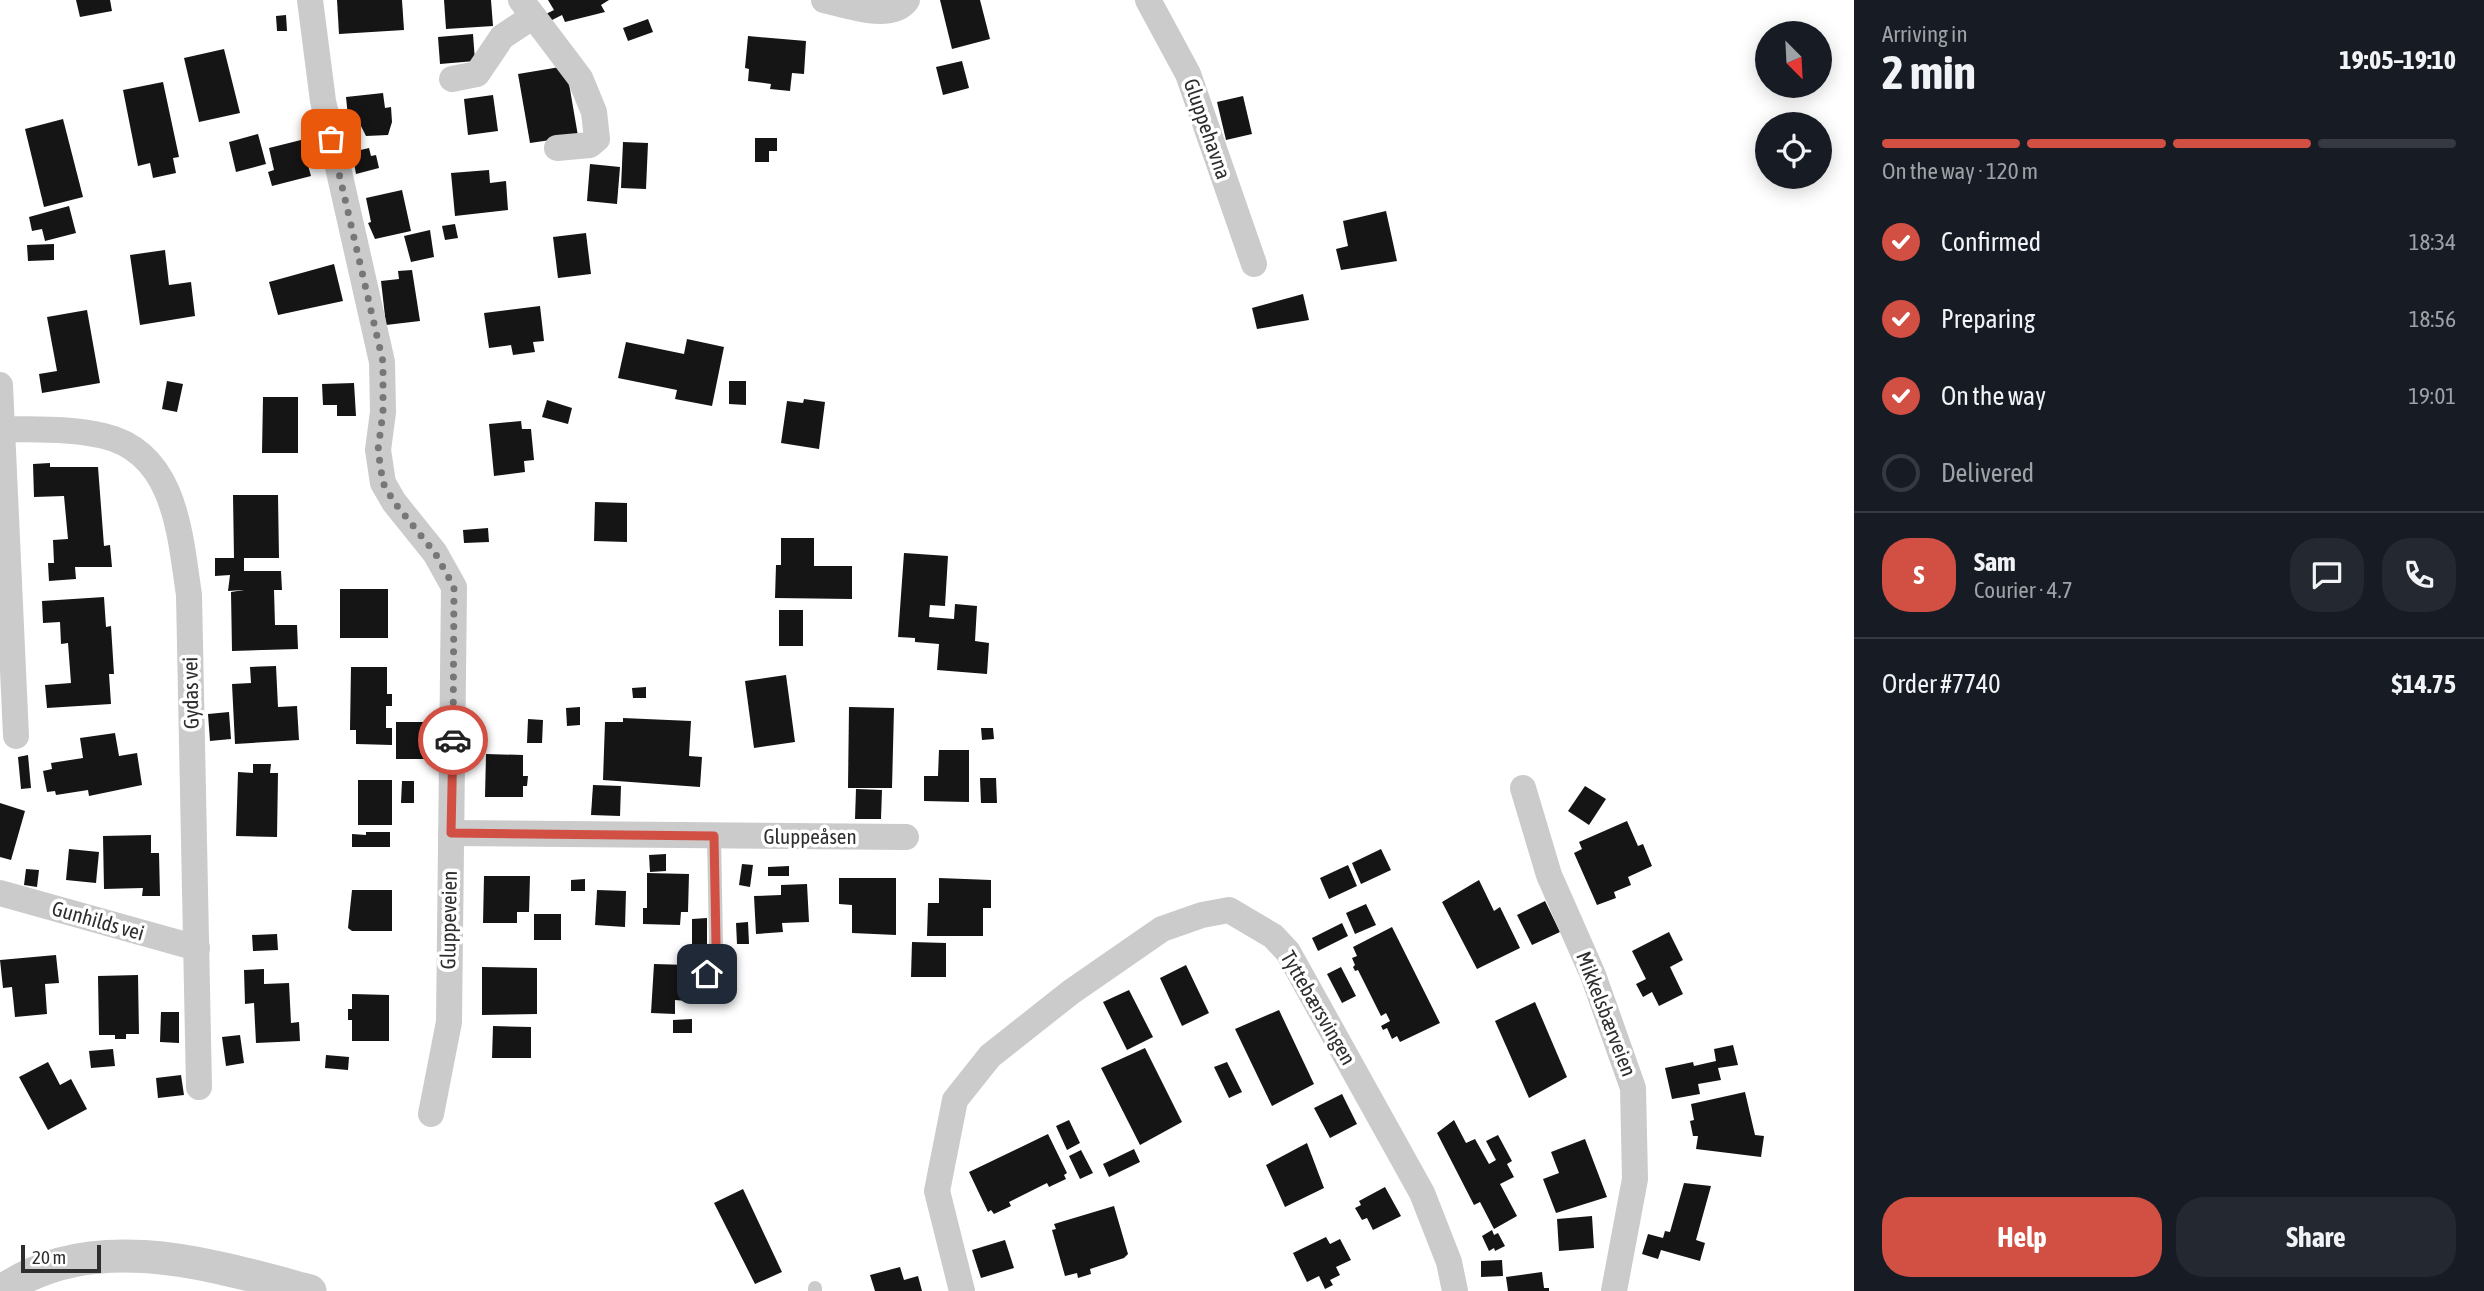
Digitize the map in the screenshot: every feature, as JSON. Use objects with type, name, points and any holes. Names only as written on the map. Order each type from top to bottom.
[{"type":"street","name":"Gluppeveien","points":[[310,0],[323,101],[383,362],[383,412],[378,450],[383,483],[394,502],[435,553],[454,587],[448,920],[449,1022],[431,1114]]},
{"type":"street","points":[[824,0],[883,11],[904,5],[907,0]]},
{"type":"street","name":"Gluppehavna","points":[[1148,0],[1188,74],[1254,264]]},
{"type":"street","points":[[452,79],[477,74],[526,8],[580,78],[598,129],[597,139],[590,145],[557,148]]},
{"type":"street","points":[[0,385],[16,736]]},
{"type":"street","name":"Gydas vei","points":[[3,429],[77,431],[122,441],[149,462],[171,499],[177,518],[189,595],[199,1087]]},
{"type":"street","name":"Mikkelsbærveien","points":[[1523,788],[1549,875],[1593,975],[1633,1088],[1635,1180],[1614,1291]]},
{"type":"street","name":"Gluppeåsen","points":[[451,833],[906,837]]},
{"type":"street","name":"Gunhilds vei","points":[[0,893],[197,948]]},
{"type":"street","name":"Tyttebærsvingen","points":[[962,1291],[937,1191],[955,1100],[990,1056],[1071,992],[1162,929],[1202,915],[1229,910],[1273,936],[1288,952],[1422,1193],[1449,1262],[1455,1291]]},
{"type":"street","points":[[2,1291],[47,1267],[93,1258],[146,1256],[188,1262],[310,1291]]},
{"type":"lane","points":[[707,974],[716,944],[714,836]]},
{"type":"building","points":[[76,0],[110,0],[112,11],[80,17]]},
{"type":"building","points":[[337,0],[402,0],[404,30],[339,34]]},
{"type":"building","points":[[444,0],[491,0],[493,26],[446,29]]},
{"type":"building","points":[[548,0],[609,0],[601,5],[605,12],[565,22],[562,15],[550,21],[546,14],[554,10]]},
{"type":"building","points":[[940,0],[980,0],[990,39],[952,49]]},
{"type":"building","points":[[286,15],[287,31],[277,31],[276,16]]},
{"type":"building","points":[[648,19],[653,32],[628,41],[623,28]]},
{"type":"building","points":[[473,34],[475,61],[440,64],[438,37]]},
{"type":"building","points":[[748,36],[806,41],[804,74],[792,73],[790,91],[770,89],[771,84],[748,81],[749,69],[745,68]]},
{"type":"building","points":[[224,49],[240,113],[199,122],[184,58]]},
{"type":"building","points":[[962,61],[969,88],[943,95],[936,67]]},
{"type":"building","points":[[566,66],[578,136],[530,143],[518,74]]},
{"type":"building","points":[[163,82],[179,157],[173,158],[176,173],[153,178],[150,163],[138,166],[123,90]]},
{"type":"building","points":[[383,93],[385,108],[391,107],[392,122],[388,135],[366,136],[361,126],[349,127],[346,97]]},
{"type":"building","points":[[493,95],[498,131],[468,135],[464,99]]},
{"type":"building","points":[[1243,96],[1252,134],[1226,140],[1217,102]]},
{"type":"building","points":[[63,119],[83,197],[44,207],[25,129]]},
{"type":"building","points":[[258,134],[266,164],[236,172],[229,142]]},
{"type":"building","points":[[755,138],[777,138],[777,151],[769,151],[769,162],[755,162]]},
{"type":"building","points":[[301,140],[311,176],[272,186],[268,172],[274,170],[269,148]]},
{"type":"building","points":[[623,142],[648,143],[646,189],[621,188]]},
{"type":"building","points":[[369,148],[371,156],[376,155],[379,168],[356,174],[352,152]]},
{"type":"building","points":[[590,164],[620,167],[617,204],[587,201]]},
{"type":"building","points":[[489,170],[490,183],[506,181],[508,210],[455,216],[451,173]]},
{"type":"building","points":[[402,190],[411,231],[375,239],[368,223],[371,222],[366,198]]},
{"type":"building","points":[[69,206],[76,233],[45,241],[42,229],[32,231],[29,217]]},
{"type":"building","points":[[1386,211],[1397,261],[1341,270],[1336,249],[1348,246],[1343,221]]},
{"type":"building","points":[[455,224],[458,238],[445,240],[442,226]]},
{"type":"building","points":[[430,230],[434,257],[411,262],[404,236]]},
{"type":"building","points":[[586,233],[591,274],[558,278],[553,237]]},
{"type":"building","points":[[54,244],[54,260],[28,261],[27,245]]},
{"type":"building","points":[[165,250],[169,285],[191,282],[195,316],[140,325],[130,255]]},
{"type":"building","points":[[334,264],[343,301],[278,315],[269,282]]},
{"type":"building","points":[[412,270],[420,321],[386,325],[381,281],[399,279],[398,271]]},
{"type":"building","points":[[1303,294],[1309,320],[1257,329],[1252,308]]},
{"type":"building","points":[[540,306],[544,341],[533,342],[535,352],[513,355],[511,345],[489,348],[484,313]]},
{"type":"building","points":[[87,310],[100,383],[42,393],[39,374],[57,371],[47,317]]},
{"type":"building","points":[[687,339],[724,347],[712,406],[675,399],[677,390],[618,378],[626,342],[684,354]]},
{"type":"building","points":[[167,381],[183,384],[177,412],[162,409]]},
{"type":"building","points":[[729,381],[746,381],[746,405],[729,404]]},
{"type":"building","points":[[354,383],[356,416],[337,416],[337,405],[323,405],[322,384]]},
{"type":"building","points":[[263,397],[298,397],[298,453],[262,453]]},
{"type":"building","points":[[804,399],[825,402],[819,449],[781,443],[787,401],[803,403]]},
{"type":"building","points":[[547,400],[572,408],[568,424],[542,417]]},
{"type":"building","points":[[521,421],[522,429],[531,429],[534,460],[524,461],[525,472],[494,476],[489,424]]},
{"type":"building","points":[[50,463],[50,467],[98,467],[104,546],[110,545],[112,567],[75,567],[76,579],[49,581],[48,563],[54,563],[53,540],[68,539],[64,496],[34,497],[33,464]]},
{"type":"building","points":[[233,495],[278,495],[279,558],[244,558],[244,571],[281,571],[282,590],[274,590],[275,625],[297,625],[298,649],[232,651],[231,592],[244,590],[228,591],[230,575],[215,576],[215,558],[234,558]]},
{"type":"building","points":[[595,502],[627,503],[627,542],[594,541]]},
{"type":"building","points":[[488,528],[489,542],[464,543],[463,530]]},
{"type":"building","points":[[781,538],[814,538],[814,566],[852,566],[852,599],[775,598],[776,565],[781,565]]},
{"type":"building","points":[[904,553],[948,556],[945,606],[930,605],[929,617],[954,619],[955,604],[977,606],[975,641],[989,643],[987,674],[937,670],[939,644],[898,637]]},
{"type":"building","points":[[340,589],[388,589],[388,638],[340,638]]},
{"type":"building","points":[[104,597],[106,627],[111,626],[114,674],[109,674],[111,704],[47,708],[45,685],[71,683],[68,643],[61,644],[60,622],[43,623],[42,601]]},
{"type":"building","points":[[779,610],[803,610],[803,646],[779,646]]},
{"type":"building","points":[[276,666],[278,707],[297,706],[299,740],[235,744],[232,684],[251,683],[250,667]]},
{"type":"building","points":[[351,667],[387,667],[387,694],[392,694],[392,706],[386,706],[386,728],[392,728],[392,745],[356,744],[356,730],[350,730]]},
{"type":"building","points":[[786,675],[795,742],[754,748],[745,681]]},
{"type":"building","points":[[646,687],[646,698],[633,698],[632,688]]},
{"type":"building","points":[[580,707],[580,725],[567,726],[566,708]]},
{"type":"building","points":[[849,707],[894,708],[892,788],[848,788]]},
{"type":"building","points":[[229,712],[231,739],[210,741],[208,714]]},
{"type":"building","points":[[623,718],[691,721],[689,756],[702,757],[700,787],[603,780],[605,722],[623,722]]},
{"type":"building","points":[[528,719],[543,720],[542,743],[527,743]]},
{"type":"building","points":[[396,722],[430,722],[429,759],[396,759]]},
{"type":"building","points":[[981,728],[993,728],[994,739],[982,740]]},
{"type":"building","points":[[115,733],[119,756],[137,753],[142,785],[89,796],[88,790],[56,795],[55,791],[47,792],[43,771],[52,769],[51,763],[83,758],[80,738]]},
{"type":"building","points":[[939,750],[969,750],[969,802],[924,801],[924,776],[938,776]]},
{"type":"building","points":[[486,754],[523,755],[523,776],[528,776],[527,786],[523,786],[523,797],[485,797]]},
{"type":"building","points":[[28,755],[31,788],[21,789],[18,757]]},
{"type":"building","points":[[253,764],[271,764],[270,773],[278,773],[277,837],[236,836],[238,772],[253,773]]},
{"type":"building","points":[[980,778],[996,778],[997,803],[981,803]]},
{"type":"building","points":[[358,780],[392,780],[392,825],[358,825]]},
{"type":"building","points":[[402,781],[414,781],[414,803],[401,803]]},
{"type":"building","points":[[593,785],[621,786],[620,816],[591,815]]},
{"type":"building","points":[[1585,786],[1606,799],[1589,825],[1568,811]]},
{"type":"building","points":[[856,789],[882,790],[881,819],[855,819]]},
{"type":"building","points":[[0,803],[25,811],[11,860],[0,857]]},
{"type":"building","points":[[1627,821],[1638,846],[1643,844],[1652,866],[1628,877],[1631,885],[1614,892],[1616,898],[1597,905],[1574,853],[1582,849],[1579,842]]},
{"type":"building","points":[[366,832],[390,832],[390,847],[352,847],[352,834],[366,835]]},
{"type":"building","points":[[151,835],[151,853],[159,853],[160,896],[142,896],[143,888],[104,889],[103,836]]},
{"type":"building","points":[[69,849],[99,852],[96,883],[66,880]]},
{"type":"building","points":[[1381,849],[1391,870],[1361,884],[1352,863]]},
{"type":"building","points":[[666,854],[666,871],[650,872],[649,855]]},
{"type":"building","points":[[742,864],[753,865],[750,887],[739,885]]},
{"type":"building","points":[[1348,865],[1357,886],[1329,899],[1320,878]]},
{"type":"building","points":[[789,866],[789,876],[768,876],[768,867]]},
{"type":"building","points":[[26,869],[39,870],[37,887],[24,885]]},
{"type":"building","points":[[647,873],[689,874],[688,912],[681,912],[680,925],[643,924],[643,908],[647,908]]},
{"type":"building","points":[[484,876],[530,876],[529,912],[517,912],[517,923],[483,923]]},
{"type":"building","points":[[839,878],[896,878],[896,935],[852,933],[852,905],[839,904]]},
{"type":"building","points":[[939,878],[991,880],[991,908],[983,908],[983,936],[927,936],[928,903],[939,903]]},
{"type":"building","points":[[585,879],[585,891],[571,891],[571,880]]},
{"type":"building","points":[[1479,880],[1494,911],[1500,907],[1520,948],[1477,969],[1442,902]]},
{"type":"building","points":[[807,884],[809,922],[782,923],[783,932],[756,934],[754,896],[781,895],[781,885]]},
{"type":"building","points":[[352,890],[392,890],[392,931],[352,931],[348,928]]},
{"type":"building","points":[[597,890],[626,891],[625,927],[595,925]]},
{"type":"building","points":[[1545,901],[1560,932],[1532,945],[1517,915]]},
{"type":"building","points":[[1366,904],[1376,925],[1355,934],[1346,913]]},
{"type":"building","points":[[534,914],[561,914],[561,940],[534,940]]},
{"type":"building","points":[[707,918],[707,944],[692,944],[692,919]]},
{"type":"building","points":[[748,922],[749,944],[737,944],[736,923]]},
{"type":"building","points":[[1342,923],[1348,936],[1318,951],[1312,938]]},
{"type":"building","points":[[1392,927],[1440,1023],[1400,1042],[1397,1036],[1392,1039],[1387,1028],[1383,1030],[1381,1026],[1390,1021],[1386,1013],[1381,1016],[1358,970],[1355,971],[1353,967],[1355,965],[1352,958],[1357,956],[1353,947]]},
{"type":"building","points":[[1669,932],[1683,960],[1670,967],[1683,994],[1659,1006],[1652,992],[1643,997],[1636,984],[1646,979],[1632,951]]},
{"type":"building","points":[[277,934],[278,950],[253,951],[252,935]]},
{"type":"building","points":[[912,942],[946,943],[946,977],[911,977]]},
{"type":"building","points":[[56,955],[59,983],[45,984],[47,1014],[15,1017],[12,987],[3,988],[0,960]]},
{"type":"building","points":[[654,964],[688,965],[687,1001],[675,1000],[675,1014],[651,1013]]},
{"type":"building","points":[[1186,965],[1209,1013],[1182,1026],[1160,978]]},
{"type":"building","points":[[482,967],[537,968],[537,1014],[482,1015]]},
{"type":"building","points":[[1341,967],[1356,996],[1342,1003],[1327,974]]},
{"type":"building","points":[[264,969],[264,984],[289,983],[291,1023],[299,1022],[300,1041],[256,1043],[254,1003],[245,1004],[244,970]]},
{"type":"building","points":[[138,975],[139,1034],[126,1034],[126,1039],[115,1039],[115,1035],[99,1035],[98,976]]},
{"type":"building","points":[[1129,990],[1153,1037],[1127,1050],[1103,1002]]},
{"type":"building","points":[[352,994],[389,995],[389,1041],[352,1041],[352,1020],[348,1020],[348,1009],[352,1009]]},
{"type":"building","points":[[1535,1002],[1567,1077],[1529,1098],[1495,1021]]},
{"type":"building","points":[[1279,1010],[1314,1084],[1272,1106],[1235,1029]]},
{"type":"building","points":[[161,1012],[179,1012],[179,1043],[160,1042]]},
{"type":"building","points":[[692,1019],[692,1033],[673,1033],[673,1020]]},
{"type":"building","points":[[493,1026],[531,1027],[531,1058],[492,1058]]},
{"type":"building","points":[[240,1035],[244,1063],[226,1066],[222,1037]]},
{"type":"building","points":[[1733,1045],[1738,1065],[1718,1068],[1721,1080],[1698,1084],[1700,1094],[1672,1099],[1665,1068],[1693,1062],[1694,1066],[1716,1061],[1714,1049]]},
{"type":"building","points":[[1145,1048],[1182,1122],[1140,1145],[1101,1068]]},
{"type":"building","points":[[113,1049],[115,1066],[91,1068],[89,1051]]},
{"type":"building","points":[[326,1055],[349,1057],[348,1070],[325,1068]]},
{"type":"building","points":[[48,1062],[60,1085],[71,1079],[87,1109],[48,1130],[19,1077]]},
{"type":"building","points":[[1227,1062],[1242,1092],[1229,1098],[1214,1067]]},
{"type":"building","points":[[181,1075],[184,1095],[158,1098],[156,1078]]},
{"type":"building","points":[[1745,1092],[1755,1135],[1764,1136],[1761,1157],[1696,1149],[1698,1136],[1693,1136],[1691,1104]]},
{"type":"building","points":[[1342,1094],[1357,1124],[1330,1138],[1314,1108]]},
{"type":"building","points":[[1069,1120],[1080,1143],[1067,1150],[1056,1126]]},
{"type":"building","points":[[1454,1120],[1466,1143],[1475,1139],[1489,1164],[1496,1160],[1486,1141],[1498,1135],[1512,1161],[1507,1164],[1514,1177],[1500,1184],[1517,1216],[1494,1229],[1480,1202],[1474,1205],[1437,1133]]},
{"type":"building","points":[[1048,1134],[1067,1173],[1064,1175],[1066,1179],[1049,1187],[1047,1183],[1009,1202],[1011,1206],[994,1214],[991,1210],[988,1212],[969,1172]]},
{"type":"building","points":[[1585,1139],[1607,1197],[1556,1213],[1543,1179],[1559,1173],[1551,1152]]},
{"type":"building","points":[[1307,1143],[1324,1188],[1285,1207],[1266,1165]]},
{"type":"building","points":[[1134,1149],[1140,1162],[1109,1177],[1103,1164]]},
{"type":"building","points":[[1081,1150],[1093,1173],[1080,1179],[1069,1156]]},
{"type":"building","points":[[1684,1183],[1711,1186],[1696,1240],[1705,1243],[1700,1261],[1661,1250],[1658,1259],[1642,1254],[1648,1234],[1663,1238],[1665,1231],[1670,1232]]},
{"type":"building","points":[[1385,1187],[1401,1216],[1373,1230],[1367,1218],[1362,1220],[1355,1208],[1361,1205],[1359,1201]]},
{"type":"building","points":[[743,1189],[782,1272],[755,1284],[714,1203]]},
{"type":"building","points":[[1114,1206],[1128,1254],[1124,1258],[1090,1269],[1091,1274],[1078,1278],[1077,1273],[1065,1276],[1052,1230],[1056,1229],[1054,1224]]},
{"type":"building","points":[[1592,1216],[1594,1248],[1559,1251],[1557,1219]]},
{"type":"building","points":[[1492,1230],[1494,1235],[1498,1233],[1505,1246],[1489,1251],[1482,1236]]},
{"type":"building","points":[[1326,1237],[1330,1244],[1340,1239],[1351,1260],[1336,1267],[1340,1275],[1330,1280],[1333,1285],[1325,1289],[1319,1276],[1307,1282],[1293,1253]]},
{"type":"building","points":[[1005,1240],[1014,1268],[981,1278],[972,1250]]},
{"type":"building","points":[[1502,1260],[1503,1276],[1481,1277],[1481,1261]]},
{"type":"building","points":[[900,1267],[904,1280],[918,1276],[922,1291],[875,1291],[870,1275]]},
{"type":"building","points":[[1542,1272],[1544,1288],[1549,1288],[1549,1291],[1508,1291],[1506,1277]]},
{"type":"way so far","points":[[331,139],[383,362],[383,412],[378,450],[383,483],[394,502],[435,553],[454,587],[453,740]]},
{"type":"route","points":[[453,740],[451,833],[714,836],[716,944],[707,974]]}]
